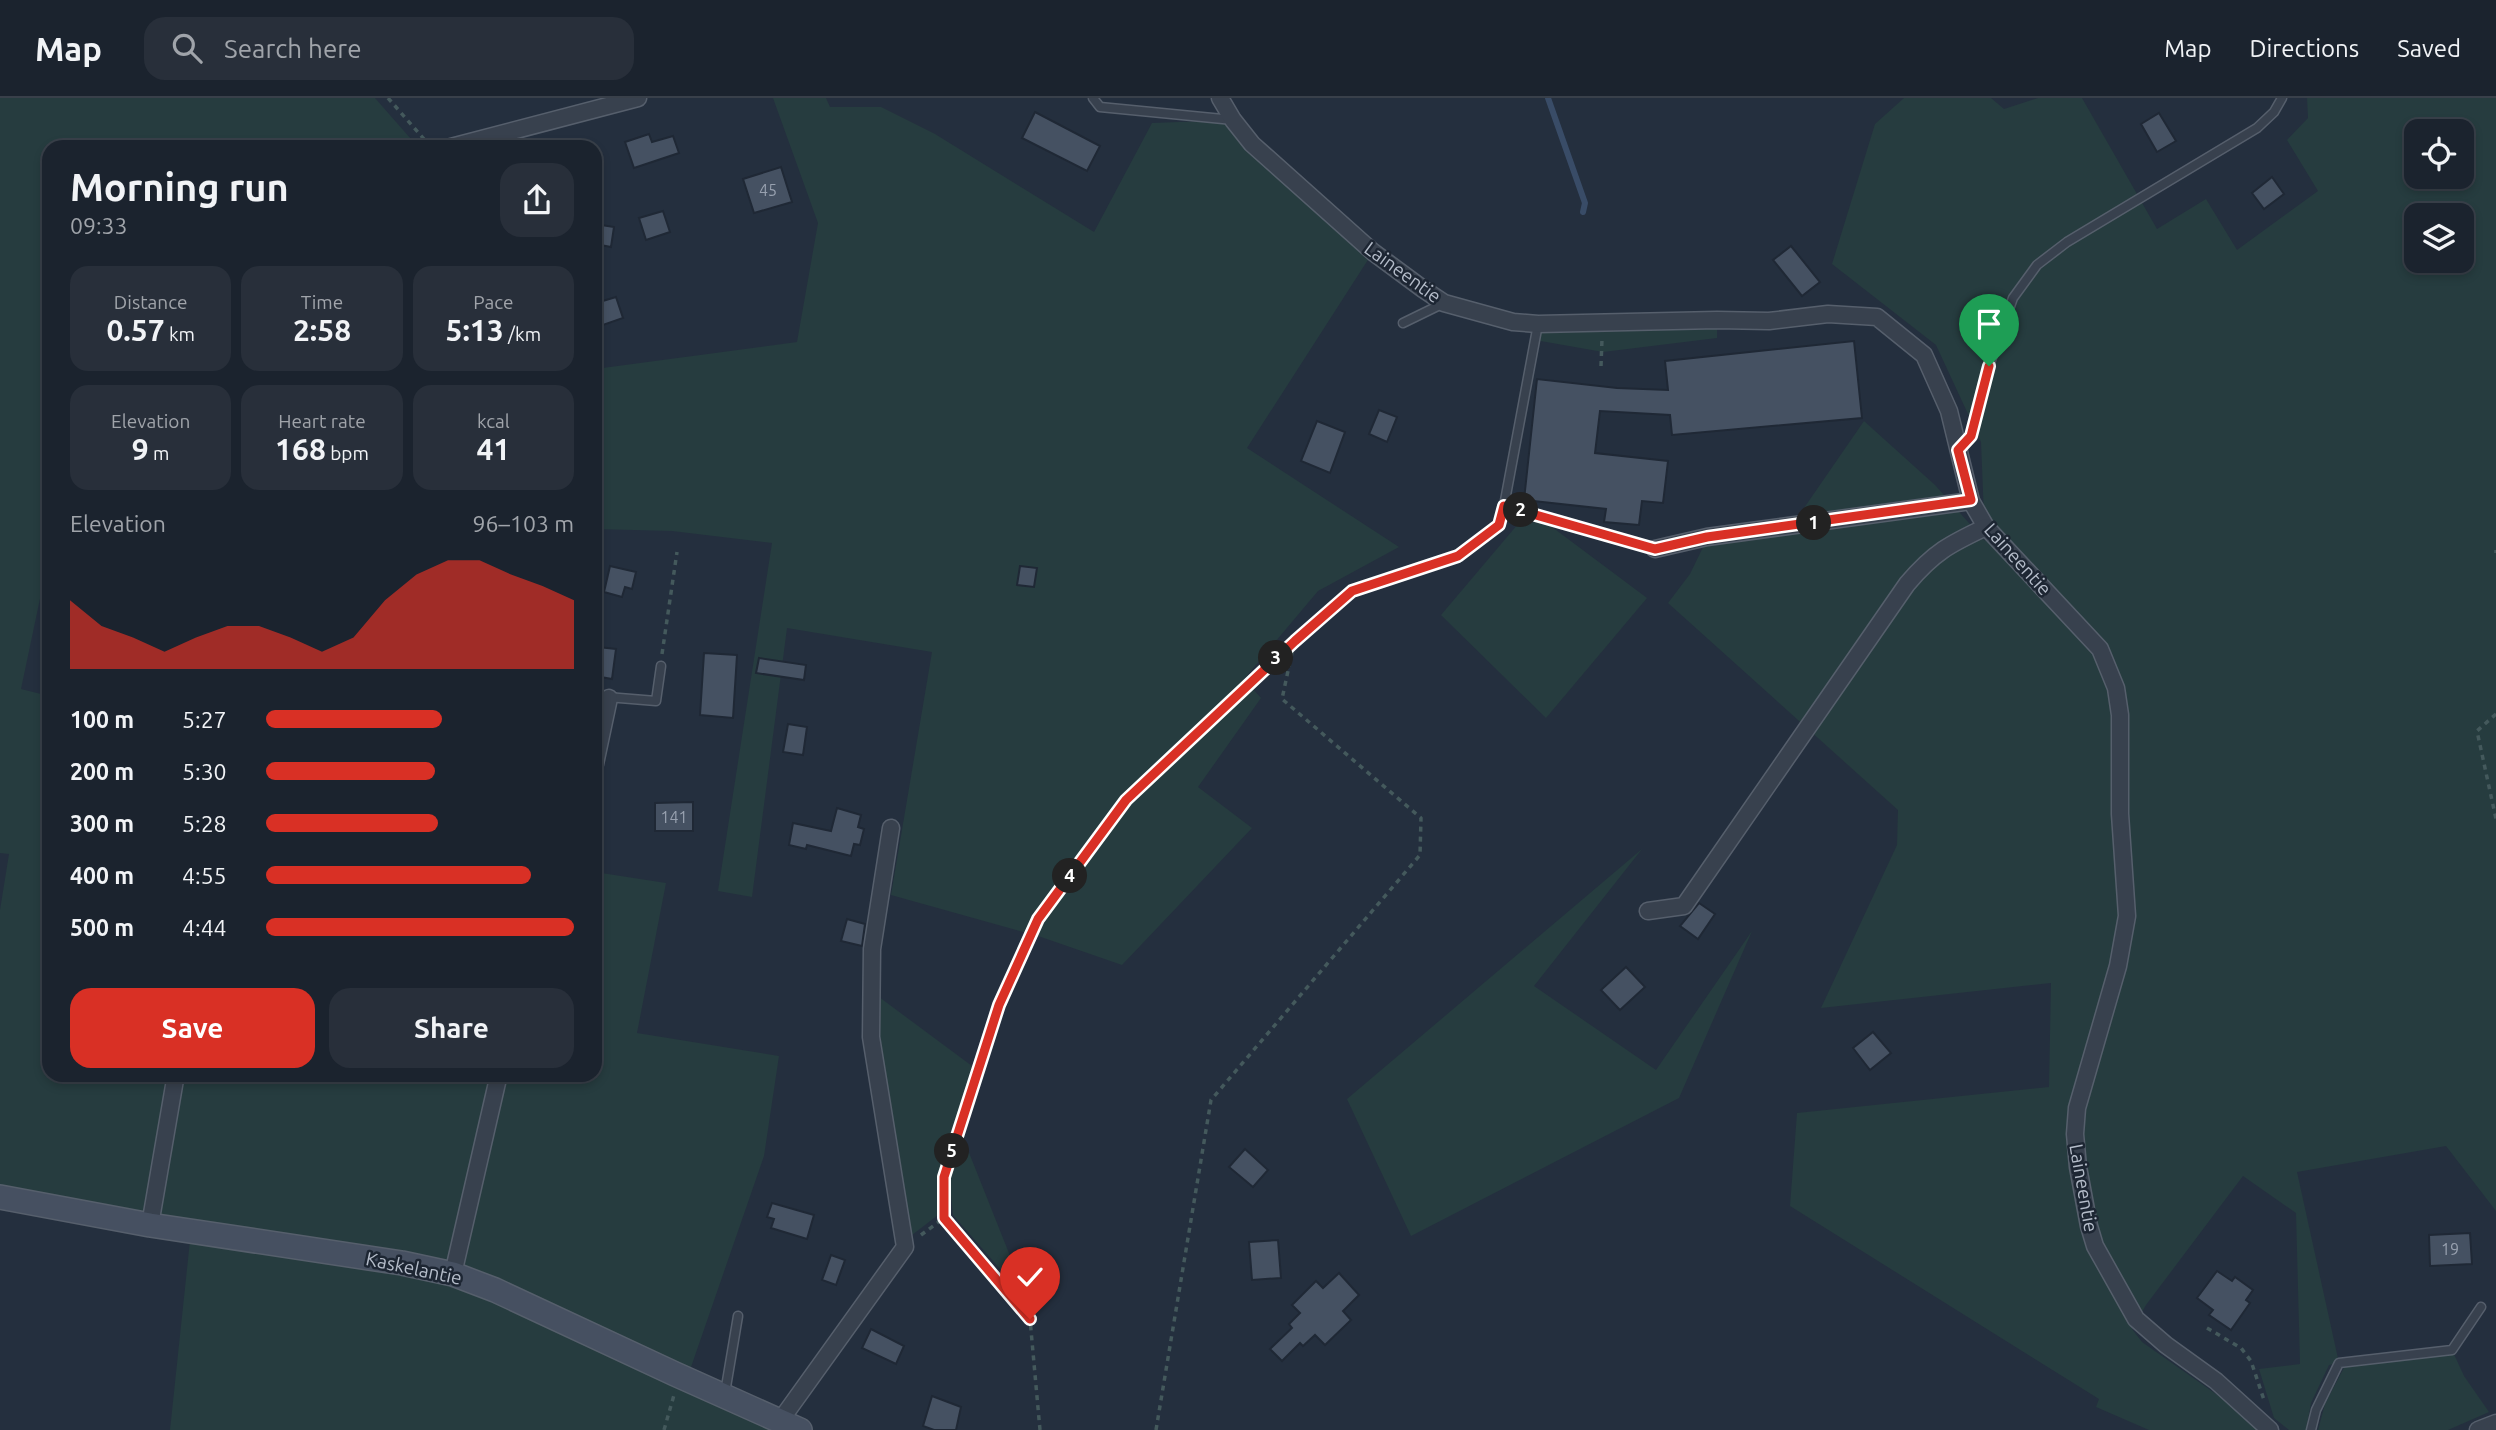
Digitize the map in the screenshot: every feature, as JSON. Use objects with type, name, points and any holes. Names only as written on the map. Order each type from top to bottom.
[{"type":"street","points":[[478,140],[638,98]]},
{"type":"street","name":"Laineentie","points":[[1220,98],[1252,144],[1373,252],[1444,303],[1513,322],[1538,324],[1769,321],[1828,314],[1877,317],[1924,355],[1949,411],[1971,500],[1986,527],[2100,649],[2116,688],[2120,715],[2120,814],[2127,916],[2118,966],[2077,1108],[2075,1134],[2078,1167],[2092,1236],[2109,1273],[2136,1319],[2166,1345],[2216,1381],[2267,1426]]},
{"type":"street","points":[[1655,549],[1707,537],[1971,500]]},
{"type":"street","points":[[1648,911],[1684,906],[1907,584],[1926,561],[1946,546],[1986,527]]},
{"type":"street","points":[[790,1426],[905,1247],[871,1037],[872,949],[891,828]]},
{"type":"street","points":[[150,1225],[175,1082]]},
{"type":"street","points":[[453,1274],[497,1082]]},
{"type":"street","name":"Kaskelantie","points":[[0,1197],[150,1225],[402,1263],[453,1274],[495,1290],[790,1426]]},
{"type":"street","points":[[2478,1430],[2496,1423]]},
{"type":"lane","points":[[1093,98],[1100,107],[1233,120]]},
{"type":"lane","points":[[1958,450],[1971,436],[1989,366],[2013,298],[2037,265],[2067,242],[2257,128],[2274,112],[2282,98]]},
{"type":"lane","points":[[1403,323],[1444,303]]},
{"type":"lane","points":[[1538,324],[1504,506],[1655,549]]},
{"type":"lane","points":[[602,697],[656,701],[661,666]]},
{"type":"lane","points":[[2312,1430],[2316,1410],[2339,1363],[2452,1350],[2481,1307]]},
{"type":"lane","points":[[725,1396],[738,1316]]},
{"type":"path","points":[[388,98],[425,140]]},
{"type":"path","points":[[1601,323],[1601,366]]},
{"type":"path","points":[[1040,1430],[1030,1319],[944,1218],[944,1177],[999,1005],[1038,919],[1126,800],[1295,641],[1352,591],[1458,556],[1499,525],[1504,506]]},
{"type":"path","points":[[661,666],[677,552]]},
{"type":"path","points":[[1156,1430],[1211,1100],[1420,855],[1421,818],[1282,699],[1295,641]]},
{"type":"path","points":[[2496,714],[2477,731],[2496,819]]},
{"type":"path","points":[[905,1247],[944,1218]]},
{"type":"path","points":[[2207,1328],[2241,1348],[2250,1361],[2266,1408],[2267,1426]]},
{"type":"path","points":[[664,1430],[674,1397],[675,1374]]},
{"type":"green space","points":[[0,98],[375,98],[412,140],[42,140],[42,589],[21,689],[42,694],[42,1082],[497,1082],[453,1274],[800,1430],[170,1430],[191,1231],[0,1197],[0,910],[9,854],[0,853]]},
{"type":"green space","points":[[773,98],[826,98],[830,107],[881,107],[935,134],[1094,232],[1152,123],[1233,120],[1373,252],[1247,448],[1399,547],[1318,591],[1244,679],[1261,698],[1198,787],[1252,828],[1122,965],[1041,937],[891,895],[932,652],[787,628],[752,897],[718,891],[772,543],[672,531],[602,529],[602,368],[797,342],[818,223]]},
{"type":"green space","points":[[1904,98],[1991,98],[2004,109],[2038,98],[2082,98],[2157,229],[2206,199],[2237,250],[2318,191],[2287,140],[2308,118],[2307,98],[2496,98],[2496,1211],[2446,1146],[2297,1172],[2339,1363],[2329,1365],[2311,1403],[2306,1430],[2289,1430],[2274,1418],[2259,1369],[2300,1364],[2296,1213],[2243,1176],[2146,1305],[2132,1329],[2142,1342],[2253,1420],[2261,1430],[2149,1430],[2096,1407],[2099,1399],[1790,1206],[1797,1113],[2049,1087],[2051,983],[1821,1008],[1897,845],[1898,810],[1668,603],[1690,574],[1706,541],[1806,532],[1804,508],[1864,421],[1935,485],[1985,541],[1981,442],[1936,345],[1832,264],[1875,124]]},
{"type":"green space","points":[[1717,320],[1717,338],[1603,352],[1535,340],[1538,324]]},
{"type":"green space","points":[[1544,521],[1647,598],[1546,718],[1441,615],[1518,524]]},
{"type":"green space","points":[[1642,849],[1534,986],[1656,1070],[1752,931],[1679,1098],[1411,1236],[1347,1099]]},
{"type":"green space","points":[[602,873],[666,883],[637,1033],[779,1056],[764,1156],[690,1370],[459,1270],[500,1082],[602,1082]]},
{"type":"green space","points":[[879,997],[972,1066],[937,1178],[938,1215],[912,1235],[877,1037]]},
{"type":"green space","points":[[964,1140],[1028,1301],[953,1215],[949,1176]]},
{"type":"green space","points":[[2452,1350],[2464,1376],[2489,1412],[2448,1430],[2318,1430],[2325,1404],[2347,1362]]},
{"type":"building","points":[[1035,112],[1100,146],[1087,171],[1022,138]]},
{"type":"building","points":[[2159,113],[2176,141],[2157,152],[2141,124]]},
{"type":"building","points":[[649,134],[652,142],[673,136],[679,153],[634,168],[625,142]]},
{"type":"building","points":[[781,167],[792,202],[754,213],[743,179]]},
{"type":"building","points":[[2272,177],[2284,194],[2264,209],[2252,193]]},
{"type":"building","points":[[663,211],[670,232],[646,240],[639,218]]},
{"type":"building","points":[[602,225],[614,227],[611,247],[602,245]]},
{"type":"building","points":[[1791,246],[1820,282],[1802,296],[1773,260]]},
{"type":"building","points":[[616,297],[623,318],[603,325],[602,301]]},
{"type":"building","points":[[1854,341],[1862,418],[1672,435],[1670,415],[1600,411],[1595,453],[1668,461],[1663,503],[1642,501],[1639,525],[1604,522],[1606,509],[1524,500],[1537,379],[1617,388],[1668,390],[1665,361]]},
{"type":"building","points":[[1379,410],[1397,417],[1387,442],[1369,434]]},
{"type":"building","points":[[1317,421],[1345,432],[1330,473],[1301,461]]},
{"type":"building","points":[[610,566],[636,572],[632,589],[625,587],[622,597],[604,592]]},
{"type":"building","points":[[1020,566],[1037,568],[1034,587],[1017,585]]},
{"type":"building","points":[[602,647],[616,649],[612,679],[602,677]]},
{"type":"building","points":[[704,653],[737,655],[733,718],[700,715]]},
{"type":"building","points":[[759,658],[806,665],[804,680],[756,673]]},
{"type":"building","points":[[788,724],[807,727],[803,755],[783,752]]},
{"type":"building","points":[[693,802],[693,831],[655,831],[655,803]]},
{"type":"building","points":[[837,808],[861,815],[858,827],[864,829],[860,845],[854,844],[851,856],[807,845],[806,849],[789,845],[793,823],[831,831]]},
{"type":"building","points":[[1699,903],[1715,914],[1698,939],[1680,926]]},
{"type":"building","points":[[847,919],[865,924],[862,946],[841,941]]},
{"type":"building","points":[[1626,967],[1645,987],[1620,1010],[1601,990]]},
{"type":"building","points":[[1873,1032],[1891,1053],[1870,1070],[1853,1048]]},
{"type":"building","points":[[1245,1149],[1268,1170],[1253,1187],[1229,1167]]},
{"type":"building","points":[[772,1203],[814,1215],[807,1239],[771,1228],[774,1219],[767,1217]]},
{"type":"building","points":[[2470,1233],[2472,1264],[2430,1266],[2429,1235]]},
{"type":"building","points":[[1278,1240],[1281,1278],[1252,1280],[1249,1242]]},
{"type":"building","points":[[831,1255],[845,1260],[836,1285],[822,1280]]},
{"type":"building","points":[[2217,1271],[2232,1281],[2235,1277],[2253,1290],[2246,1300],[2250,1303],[2231,1330],[2209,1315],[2213,1310],[2197,1298]]},
{"type":"building","points":[[1339,1273],[1359,1295],[1343,1311],[1351,1320],[1325,1345],[1315,1335],[1303,1346],[1300,1343],[1282,1361],[1270,1349],[1292,1328],[1289,1324],[1300,1313],[1292,1305],[1316,1281],[1323,1288]]},
{"type":"building","points":[[871,1329],[904,1346],[896,1364],[862,1348]]},
{"type":"building","points":[[932,1396],[961,1407],[956,1430],[934,1430],[923,1426]]},
{"type":"waterway","points":[[1548,98],[1585,203],[1583,212]]},
{"type":"route","points":[[1030,1319],[944,1218],[944,1177],[999,1005],[1038,919],[1126,800],[1352,591],[1458,556],[1499,525],[1504,506],[1655,549],[1707,537],[1888,514],[1971,500],[1958,450],[1971,436],[1989,366]]}]
